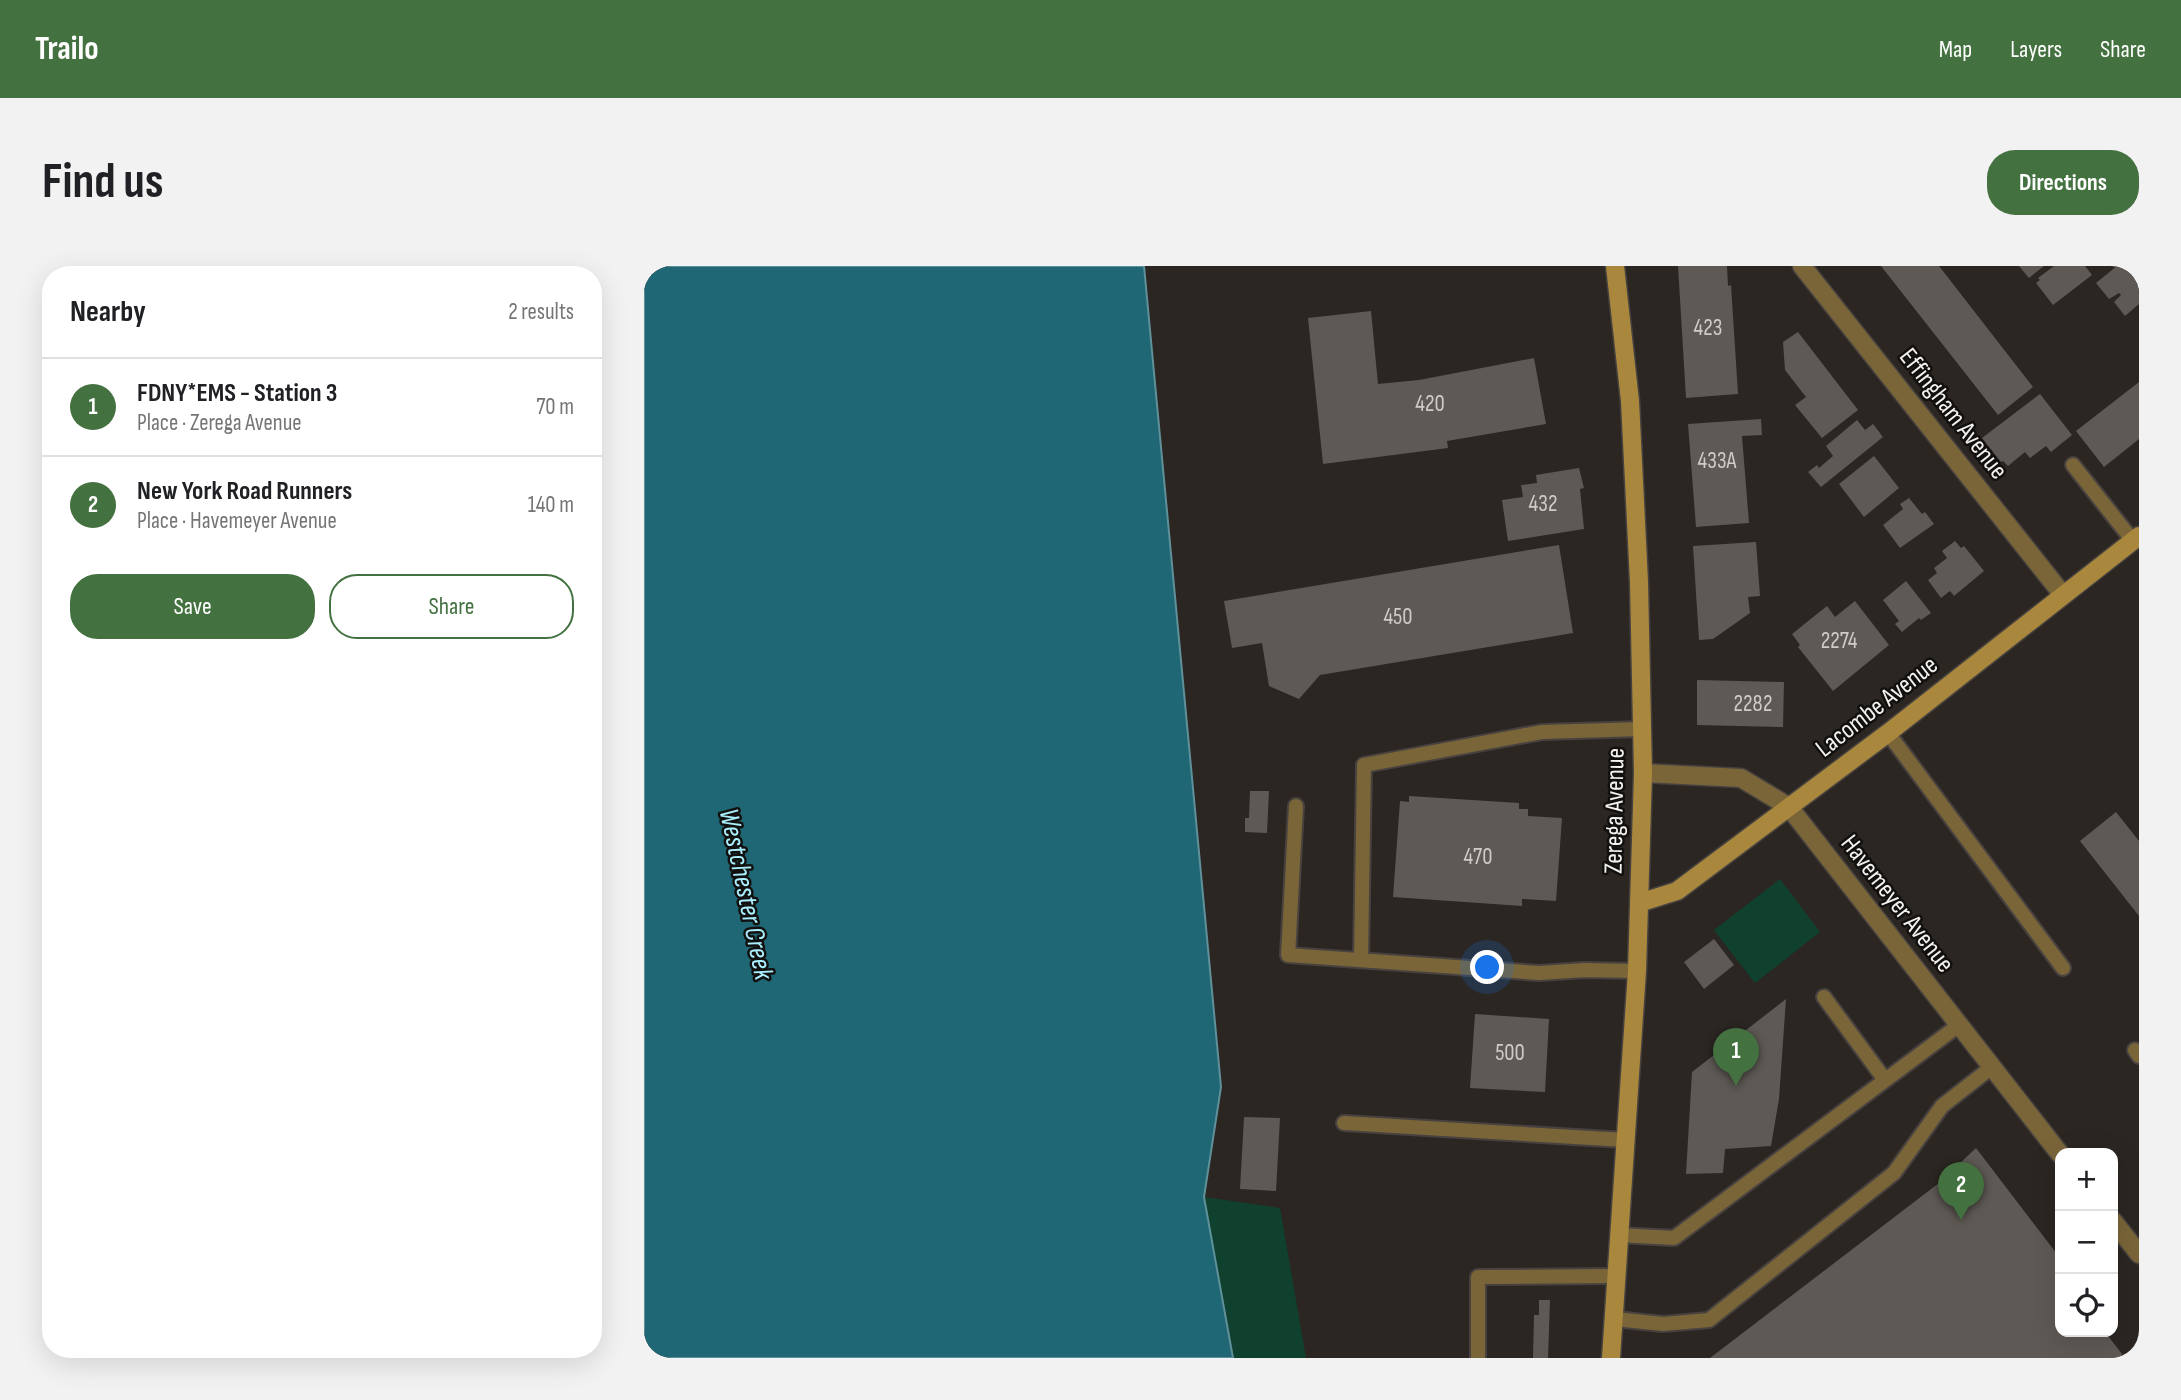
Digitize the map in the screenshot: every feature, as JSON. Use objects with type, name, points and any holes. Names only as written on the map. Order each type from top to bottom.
[{"type":"main road","name":"Zerega Avenue","points":[[1611,1358],[1637,971],[1643,773],[1639,582],[1630,401],[1615,266]]},
{"type":"main road","name":"Lacombe Avenue","points":[[1639,904],[1677,891],[1888,733],[2136,538]]},
{"type":"street","name":"Effingham Avenue","points":[[1801,266],[2063,595]]},
{"type":"street","name":"Havemeyer Avenue","points":[[1643,773],[1741,778],[1789,807],[2055,1148]]},
{"type":"street","points":[[2118,1227],[2139,1254]]},
{"type":"lane","points":[[2073,465],[2136,538]]},
{"type":"lane","points":[[1361,960],[1364,765],[1542,732],[1643,729]]},
{"type":"lane","points":[[1888,733],[2063,968]]},
{"type":"lane","points":[[1296,806],[1288,955],[1539,973],[1637,971]]},
{"type":"lane","points":[[1824,997],[1885,1080]]},
{"type":"lane","points":[[1619,1235],[1674,1238],[1959,1025]]},
{"type":"lane","points":[[1615,1320],[1663,1324],[1709,1320],[1894,1173],[1942,1106],[1992,1067]]},
{"type":"lane","points":[[1344,1123],[1625,1140]]},
{"type":"lane","points":[[1478,1358],[1478,1277],[1616,1276]]},
{"type":"green space","points":[[1780,879],[1820,932],[1755,983],[1714,930]]},
{"type":"green space","points":[[1204,1197],[1280,1208],[1306,1358],[1233,1358]]},
{"type":"water","name":"Westchester Creek","points":[[644,266],[1144,266],[1221,1087],[1204,1197],[1233,1358],[644,1358]]},
{"type":"building","points":[[1678,266],[1727,266],[1728,286],[1731,285],[1738,394],[1686,398]]},
{"type":"building","points":[[1881,266],[1939,266],[2033,387],[1998,415]]},
{"type":"building","points":[[2019,266],[2044,266],[2029,278]]},
{"type":"building","points":[[2054,266],[2085,266],[2092,275],[2053,305],[2036,283],[2040,280],[2038,278]]},
{"type":"building","points":[[2117,266],[2139,266],[2139,304],[2125,316],[2114,302],[2121,295],[2119,293],[2109,299],[2096,283]]},
{"type":"building","points":[[1371,311],[1378,384],[1419,380],[1534,358],[1546,424],[1447,441],[1448,448],[1323,464],[1308,318]]},
{"type":"building","points":[[1798,332],[1858,410],[1822,438],[1795,405],[1806,397],[1785,370],[1783,342]]},
{"type":"building","points":[[2139,382],[2139,439],[2104,467],[2076,431]]},
{"type":"building","points":[[2040,394],[2072,435],[2051,452],[2046,446],[2030,458],[2025,452],[2008,466],[2001,462],[1982,438]]},
{"type":"building","points":[[1761,419],[1762,435],[1742,436],[1749,523],[1696,527],[1688,424]]},
{"type":"building","points":[[1857,420],[1865,430],[1873,424],[1883,437],[1821,487],[1808,472],[1817,465],[1819,468],[1833,456],[1826,446]]},
{"type":"building","points":[[1874,456],[1899,488],[1864,517],[1839,484]]},
{"type":"building","points":[[1579,468],[1584,488],[1580,489],[1584,529],[1508,541],[1502,500],[1523,497],[1521,485],[1537,483],[1536,475]]},
{"type":"building","points":[[1909,498],[1934,524],[1900,548],[1883,525],[1903,509],[1900,504]]},
{"type":"building","points":[[1955,541],[1961,548],[1964,546],[1984,571],[1954,596],[1950,591],[1941,598],[1928,580],[1937,573],[1934,568],[1947,558],[1942,551]]},
{"type":"building","points":[[1756,542],[1760,596],[1748,597],[1750,613],[1713,639],[1699,640],[1693,546]]},
{"type":"building","points":[[1559,545],[1573,633],[1320,675],[1299,699],[1269,686],[1262,643],[1232,648],[1224,601]]},
{"type":"building","points":[[1906,581],[1931,613],[1921,620],[1919,618],[1902,632],[1895,624],[1899,621],[1883,600]]},
{"type":"building","points":[[1855,601],[1889,645],[1833,691],[1798,647],[1800,645],[1792,634],[1827,606],[1835,617]]},
{"type":"building","points":[[1697,680],[1784,682],[1783,727],[1697,725]]},
{"type":"building","points":[[1250,791],[1269,791],[1267,833],[1245,832],[1245,818],[1249,818]]},
{"type":"building","points":[[1409,796],[1519,803],[1519,809],[1528,809],[1528,816],[1562,818],[1556,901],[1522,899],[1522,906],[1393,897],[1400,801],[1409,802]]},
{"type":"building","points":[[2116,812],[2139,841],[2139,916],[2080,841]]},
{"type":"building","points":[[1714,939],[1734,965],[1704,989],[1684,962]]},
{"type":"building","points":[[1786,999],[1779,1099],[1771,1146],[1725,1149],[1723,1173],[1686,1174],[1692,1072]]},
{"type":"building","points":[[1475,1014],[1549,1019],[1545,1092],[1470,1088]]},
{"type":"building","points":[[1244,1117],[1280,1118],[1276,1191],[1240,1189]]},
{"type":"building","points":[[1976,1148],[2055,1251],[2055,1337],[2109,1337],[2125,1358],[1710,1358],[1939,1183]]},
{"type":"building","points":[[1539,1300],[1550,1300],[1548,1358],[1533,1358],[1534,1315],[1539,1315]]},
{"type":"place","name":"FDNY*EMS - Station 3","points":[[1736,1086]]},
{"type":"place","name":"New York Road Runners","points":[[1961,1220]]}]
